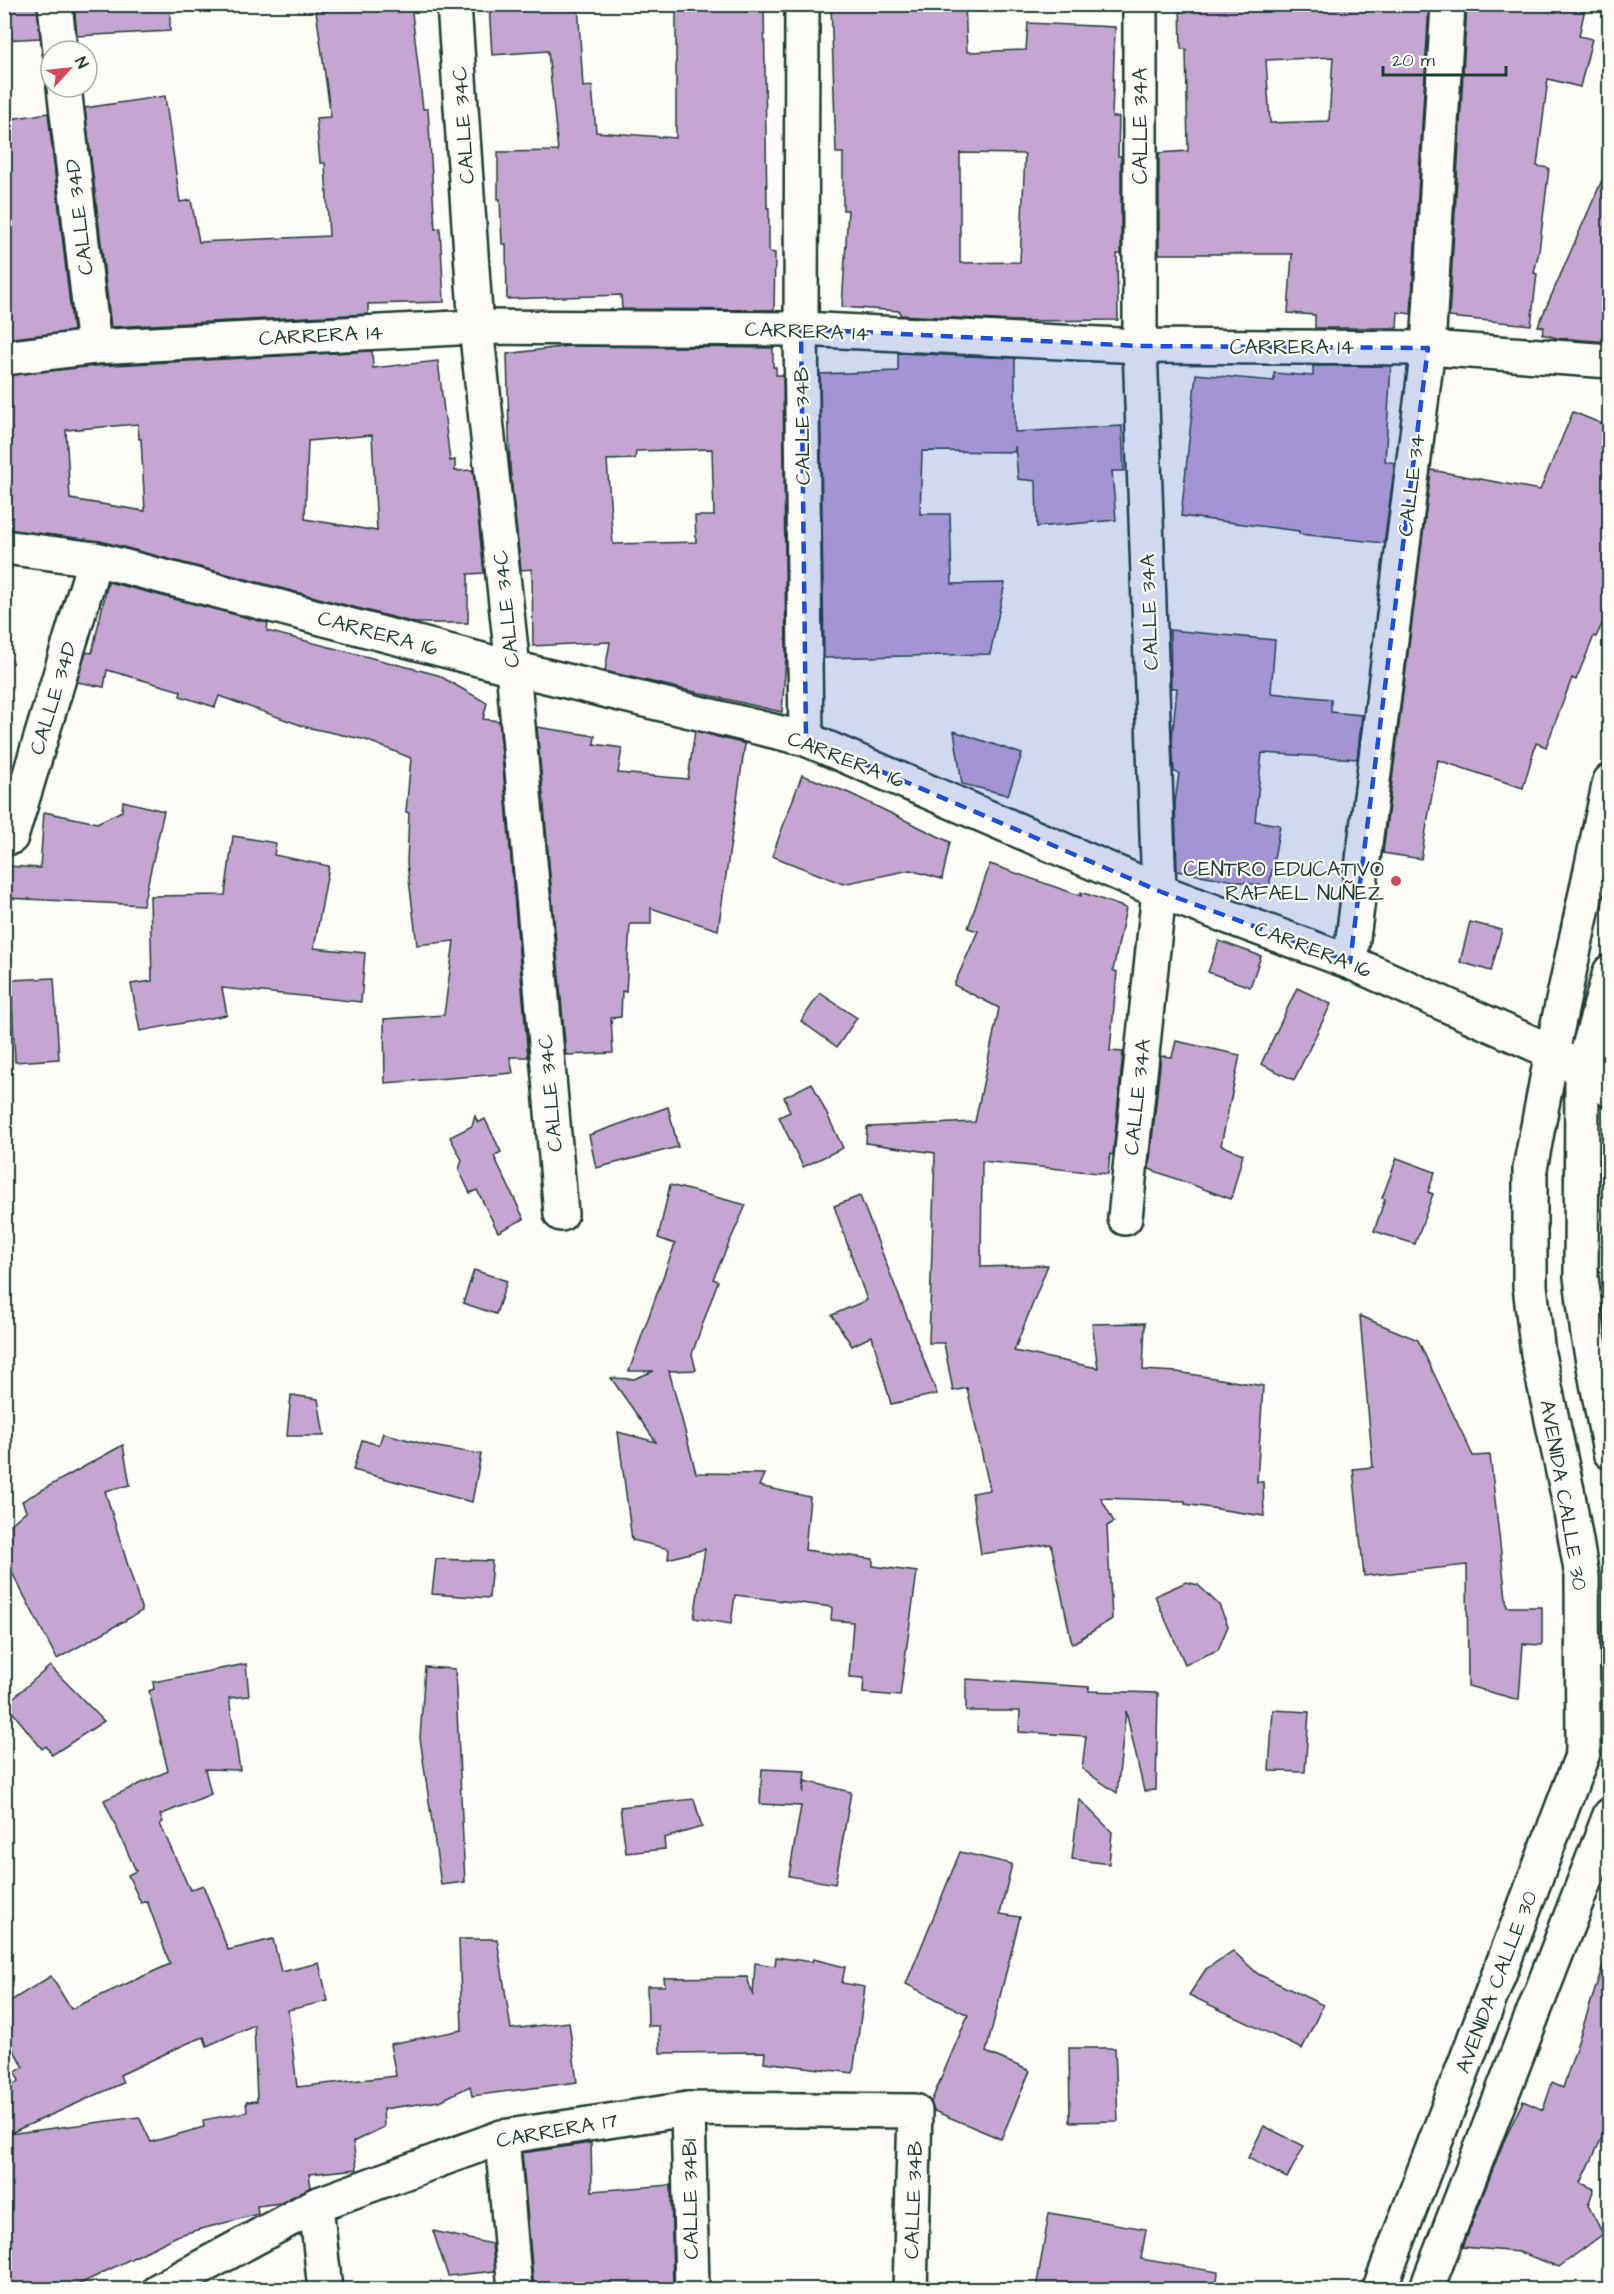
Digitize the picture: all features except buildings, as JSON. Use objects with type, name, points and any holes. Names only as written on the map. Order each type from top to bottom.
[{"type":"street","points":[[55,4],[59,39]]},
{"type":"street","name":"CALLE 34C","points":[[454,4],[476,327],[513,668],[561,1214]]},
{"type":"street","name":"CALLE 34B","points":[[802,4],[801,329],[806,739]]},
{"type":"street","name":"CALLE 34A","points":[[1125,1218],[1159,891],[1140,346],[1140,4]]},
{"type":"street","name":"CALLE 34","points":[[1350,962],[1428,348],[1448,4]]},
{"type":"street","name":"CALLE 34D","points":[[65,99],[94,347]]},
{"type":"street","name":"CARRERA 14","points":[[4,358],[94,347],[476,327],[801,329],[1140,346],[1428,348],[1610,361]]},
{"type":"street","name":"CARRERA 16","points":[[4,547],[95,559],[513,668],[806,739],[1159,891],[1350,962],[1552,1052],[1610,1090]]},
{"type":"street","name":"CALLE 34D","points":[[11,837],[95,559]]},
{"type":"street","name":"AVENIDA CALLE 30","points":[[1379,2289],[1583,1753],[1582,1576],[1568,1496],[1538,1354],[1530,1286],[1530,1169],[1552,1052],[1610,781]]},
{"type":"street","points":[[1610,972],[1582,1072],[1581,1277],[1588,1335],[1610,1452]]},
{"type":"street","points":[[1426,2289],[1610,1815]]},
{"type":"street","name":"CARRERA 17","points":[[159,2289],[316,2205],[502,2137],[688,2109],[915,2111]]},
{"type":"street","name":"CALLE 34B1","points":[[688,2109],[692,2289]]},
{"type":"street","name":"CALLE 34B","points":[[910,2289],[915,2111]]},
{"type":"street","points":[[502,2137],[516,2289]]},
{"type":"street","points":[[316,2205],[325,2289]]},
{"type":"highlighted area","points":[[801,329],[1140,346],[1428,348],[1350,962],[1159,891],[806,739]]},
{"type":"place","name":"CENTRO EDUCATIVO RAFAEL NUÑEZ","points":[[1396,881]]}]
